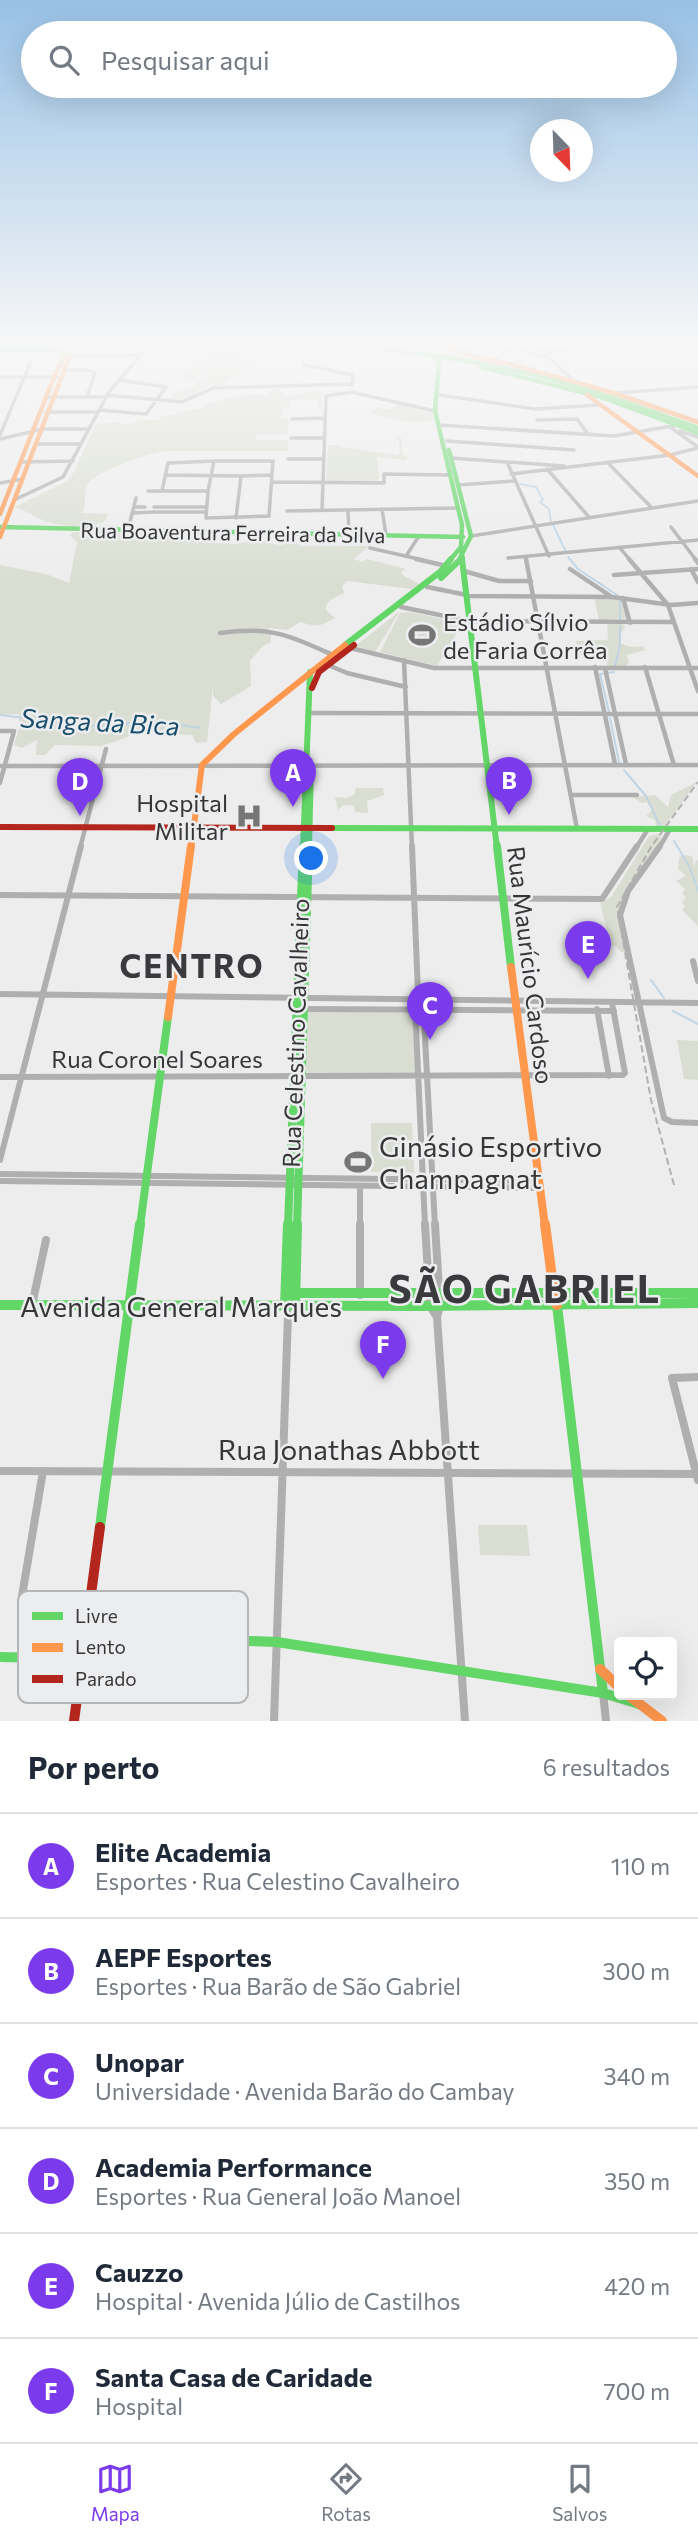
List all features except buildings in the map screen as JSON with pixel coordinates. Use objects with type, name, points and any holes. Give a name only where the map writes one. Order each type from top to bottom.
[{"type":"main road","points":[[19,479],[22,460],[36,421]]},
{"type":"main road","points":[[0,514],[31,459],[46,421]]},
{"type":"main road","points":[[310,694],[315,678],[346,647],[463,557],[467,536],[458,485],[447,441],[439,421]]},
{"type":"main road","points":[[92,1591],[202,765],[234,734],[310,672],[401,607],[450,567],[467,536],[450,475],[440,421]]},
{"type":"main road","points":[[624,421],[698,475]]},
{"type":"main road","points":[[657,421],[698,433]]},
{"type":"main road","points":[[670,421],[698,433]]},
{"type":"main road","points":[[22,460],[31,459]]},
{"type":"main road","points":[[0,537],[7,501]]},
{"type":"main road","name":"Rua Boaventura Ferreira da Silva","points":[[2,527],[467,536]]},
{"type":"main road","name":"Rua Maurício Cardoso","points":[[461,548],[516,1010],[554,1293],[559,1298],[557,1305],[603,1693]]},
{"type":"main road","points":[[450,567],[464,571]]},
{"type":"main road","name":"Rua Celestino Cavalheiro","points":[[285,1306],[294,1182],[310,672]]},
{"type":"main road","points":[[0,827],[698,829]]},
{"type":"main road","name":"Rua Celestino Cavalheiro","points":[[294,1182],[295,1306]]},
{"type":"main road","name":"Avenida General Marques","points":[[285,1293],[698,1293]]},
{"type":"main road","points":[[496,1293],[497,1306]]},
{"type":"main road","points":[[675,1293],[678,1304]]},
{"type":"main road","name":"Avenida General Marques","points":[[0,1305],[360,1307],[698,1303]]},
{"type":"main road","points":[[248,1641],[277,1642],[603,1693],[639,1704]]},
{"type":"main road","points":[[0,1657],[18,1657]]},
{"type":"main road","points":[[600,1670],[614,1683]]},
{"type":"main road","points":[[634,1700],[662,1721]]},
{"type":"main road","points":[[74,1721],[77,1703]]},
{"type":"street","points":[[7,501],[56,483],[63,477],[93,421]]},
{"type":"street","points":[[322,510],[324,421]]},
{"type":"street","points":[[579,421],[588,434]]},
{"type":"street","points":[[440,425],[614,436],[674,427],[698,448]]},
{"type":"street","points":[[0,437],[43,429],[88,429]]},
{"type":"street","points":[[291,438],[324,438]]},
{"type":"street","points":[[447,441],[574,450]]},
{"type":"street","points":[[37,444],[81,443]]},
{"type":"street","points":[[511,474],[670,455],[698,448]]},
{"type":"street","points":[[288,458],[324,458]]},
{"type":"street","points":[[451,458],[578,467]]},
{"type":"street","points":[[31,459],[72,461]]},
{"type":"street","points":[[162,491],[170,462],[283,460]]},
{"type":"street","points":[[214,461],[205,509],[206,518],[279,516]]},
{"type":"street","points":[[268,516],[273,461]]},
{"type":"street","points":[[507,462],[513,481],[549,556]]},
{"type":"street","points":[[608,463],[652,508]]},
{"type":"street","points":[[543,464],[589,517]]},
{"type":"street","points":[[272,482],[383,484],[384,474],[450,475]]},
{"type":"street","points":[[165,475],[272,475]]},
{"type":"street","points":[[236,518],[241,476]]},
{"type":"street","points":[[0,483],[19,479]]},
{"type":"street","points":[[458,485],[513,481]]},
{"type":"street","points":[[148,491],[208,491]]},
{"type":"street","points":[[128,530],[136,498]]},
{"type":"street","points":[[467,536],[698,501]]},
{"type":"street","points":[[134,507],[205,509]]},
{"type":"street","points":[[132,513],[151,508]]},
{"type":"street","points":[[287,511],[458,508]]},
{"type":"street","points":[[383,509],[386,535]]},
{"type":"street","points":[[348,510],[349,535]]},
{"type":"street","points":[[671,527],[698,563]]},
{"type":"street","points":[[406,556],[419,536]]},
{"type":"street","points":[[508,558],[698,540]]},
{"type":"street","points":[[370,548],[450,567]]},
{"type":"street","points":[[620,548],[668,605],[698,691]]},
{"type":"street","points":[[526,558],[577,829]]},
{"type":"street","points":[[570,569],[612,597]]},
{"type":"street","points":[[691,569],[698,582]]},
{"type":"street","points":[[614,575],[698,569]]},
{"type":"street","points":[[464,571],[499,581],[531,581]]},
{"type":"street","points":[[427,587],[467,595],[612,597],[668,605],[698,603]]},
{"type":"street","points":[[623,598],[630,623]]},
{"type":"street","points":[[401,607],[469,621],[674,622]]},
{"type":"street","points":[[220,633],[262,628],[278,630],[333,655]]},
{"type":"street","points":[[346,647],[435,668],[698,668]]},
{"type":"street","points":[[404,660],[418,998],[415,1009],[418,1077],[430,1306],[437,1317]]},
{"type":"street","points":[[328,665],[347,673],[406,687]]},
{"type":"street","points":[[595,667],[615,764]]},
{"type":"street","points":[[645,667],[674,765]]},
{"type":"street","points":[[605,668],[626,764]]},
{"type":"street","points":[[310,713],[698,714]]},
{"type":"street","points":[[0,731],[14,731],[0,783]]},
{"type":"street","points":[[0,1160],[106,749]]},
{"type":"street","points":[[3,766],[697,763]]},
{"type":"street","points":[[571,795],[637,795]]},
{"type":"street","points":[[0,895],[602,899],[648,829]]},
{"type":"street","points":[[670,829],[660,850],[634,882],[620,915],[664,1118],[672,1122],[698,1123]]},
{"type":"street","points":[[694,961],[698,981]]},
{"type":"street","points":[[0,993],[596,1002],[613,1007]]},
{"type":"street","points":[[418,998],[423,1009],[428,1077],[440,1293],[437,1317],[466,1721]]},
{"type":"street","points":[[596,1002],[609,1076],[625,1073],[613,1007]]},
{"type":"street","points":[[300,1009],[597,1011],[622,1004],[698,1003]]},
{"type":"street","name":"Rua Coronel Soares","points":[[0,1077],[609,1076]]},
{"type":"street","points":[[0,1174],[148,1180]]},
{"type":"street","points":[[0,1181],[540,1185]]},
{"type":"street","points":[[360,1183],[360,1307]]},
{"type":"street","points":[[32,1305],[47,1240]]},
{"type":"street","points":[[274,1721],[288,1315],[285,1306]]},
{"type":"street","points":[[288,1315],[295,1306]]},
{"type":"street","points":[[698,1377],[673,1378],[698,1476]]},
{"type":"street","name":"Rua Jonathas Abbott","points":[[0,1471],[449,1471],[698,1476]]},
{"type":"street","points":[[23,1591],[43,1471]]},
{"type":"street","name":"Rua Maurício Cardoso","points":[[603,1693],[606,1721]]},
{"type":"shaded area","points":[[137,421],[289,421],[288,434],[256,435],[256,440],[288,440],[288,451],[165,451],[121,464],[98,475],[86,487],[81,513],[108,514],[105,521],[91,525],[67,526],[51,523],[15,507],[67,481],[74,472],[96,424],[119,422],[125,425]]},
{"type":"shaded area","points":[[398,437],[402,439],[402,454],[408,457],[406,460],[377,457],[379,482],[326,482],[328,445],[396,455],[400,454]]},
{"type":"shaded area","points":[[73,532],[192,535],[214,543],[237,544],[257,539],[278,545],[296,543],[301,546],[369,546],[354,559],[363,562],[367,559],[406,569],[401,572],[404,576],[419,584],[412,589],[347,581],[342,586],[344,593],[332,599],[326,607],[335,618],[318,625],[300,622],[288,630],[269,628],[266,633],[271,635],[271,642],[263,646],[250,661],[251,686],[221,704],[213,696],[213,685],[207,742],[196,743],[192,735],[163,733],[145,727],[136,729],[128,737],[101,746],[55,745],[45,755],[36,755],[37,740],[22,748],[14,745],[20,725],[18,714],[0,715],[0,565],[46,574],[69,583],[77,542],[70,536]]},
{"type":"shaded area","points":[[594,597],[621,598],[627,618],[599,620]]},
{"type":"shaded area","points":[[400,611],[375,652],[354,647]]},
{"type":"shaded area","name":"Estádio Sílvio de Faria Corrêa","points":[[409,612],[463,623],[437,666],[380,652],[400,613]]},
{"type":"shaded area","points":[[607,623],[622,623],[625,627],[621,633],[621,644],[643,646],[645,650],[627,655],[629,662],[626,666],[607,666],[606,660],[589,660],[588,656],[579,655],[576,641],[608,640]]},
{"type":"shaded area","points":[[697,782],[665,826],[656,827],[655,820],[646,816],[652,810],[647,802],[642,803],[633,797],[655,795],[668,807],[671,795]]},
{"type":"shaded area","points":[[356,788],[383,788],[384,795],[367,801],[368,813],[355,812],[354,806],[344,805],[338,810],[335,797],[354,795]]},
{"type":"shaded area","points":[[662,833],[660,842],[621,901],[626,952],[621,952],[616,946],[611,946],[600,903],[611,897],[649,836]]},
{"type":"shaded area","points":[[684,855],[692,856],[695,869],[695,862],[698,860],[698,926],[682,910],[685,907],[682,902],[686,897],[682,893],[685,889],[676,881],[686,876],[678,869],[679,858]]},
{"type":"shaded area","points":[[306,1012],[414,1013],[417,1075],[304,1075]]},
{"type":"shaded area","points":[[677,1040],[698,1041],[698,1080],[684,1079]]},
{"type":"shaded area","points":[[371,1123],[412,1123],[414,1173],[371,1172]]},
{"type":"shaded area","points":[[478,1525],[527,1525],[530,1556],[480,1555]]},
{"type":"waterway","points":[[520,484],[536,487],[543,500],[540,502],[549,509],[551,522]]},
{"type":"waterway","points":[[553,525],[566,552]]},
{"type":"waterway","points":[[568,557],[578,569],[617,595]]},
{"type":"waterway","points":[[620,600],[620,620]]},
{"type":"waterway","points":[[615,666],[620,645],[620,626]]},
{"type":"waterway","points":[[609,712],[600,674],[614,672]]},
{"type":"waterway","name":"Sanga da Bica","points":[[0,715],[90,726],[154,721],[200,728]]},
{"type":"waterway","points":[[610,718],[619,762]]},
{"type":"waterway","points":[[624,770],[646,796],[660,826]]},
{"type":"waterway","points":[[674,841],[689,866],[698,890]]},
{"type":"waterway","points":[[651,980],[664,998]]},
{"type":"waterway","points":[[673,1011],[698,1024]]},
{"type":"railway","points":[[674,1185],[651,1100],[617,907],[651,847],[698,782]]},
{"type":"traffic: fast","points":[[345,645],[440,572],[461,547],[462,525],[437,421]]},
{"type":"traffic: fast","points":[[667,421],[698,433]]},
{"type":"traffic: fast","points":[[679,421],[698,428]]},
{"type":"traffic: fast","points":[[441,578],[463,557],[471,536],[449,450]]},
{"type":"traffic: fast","points":[[0,527],[463,537]]},
{"type":"traffic: fast","points":[[461,547],[511,967]]},
{"type":"traffic: fast","points":[[285,1306],[310,672]]},
{"type":"traffic: fast","points":[[295,1306],[311,765],[308,762]]},
{"type":"traffic: fast","points":[[332,828],[698,829]]},
{"type":"traffic: fast","points":[[100,1527],[168,1017]]},
{"type":"traffic: fast","points":[[292,1293],[698,1293]]},
{"type":"traffic: fast","points":[[559,1301],[557,1305],[603,1693]]},
{"type":"traffic: fast","points":[[0,1305],[419,1306],[698,1303]]},
{"type":"traffic: fast","points":[[248,1641],[277,1642],[603,1693],[639,1704]]},
{"type":"traffic: fast","points":[[0,1657],[18,1657]]},
{"type":"traffic: slow","points":[[0,514],[37,421]]},
{"type":"traffic: slow","points":[[0,537],[44,421]]},
{"type":"traffic: slow","points":[[623,421],[698,476]]},
{"type":"traffic: slow","points":[[168,1017],[202,765],[234,734],[345,645]]},
{"type":"traffic: slow","points":[[511,967],[554,1293],[552,1298],[557,1305]]},
{"type":"traffic: slow","points":[[600,1669],[614,1682]]},
{"type":"traffic: slow","points":[[635,1700],[662,1721]]},
{"type":"traffic: jam","points":[[312,688],[319,672],[354,645]]},
{"type":"traffic: jam","points":[[0,827],[332,828]]},
{"type":"traffic: jam","points":[[91,1591],[100,1527]]},
{"type":"traffic: jam","points":[[74,1721],[76,1703]]},
{"type":"place","name":"Estádio Sílvio de Faria Corrêa","points":[[422,635]]},
{"type":"place","name":"Elite Academia","points":[[293,807]]},
{"type":"place","name":"AEPF Esportes","points":[[509,815]]},
{"type":"place","name":"Academia Performance","points":[[80,816]]},
{"type":"place","name":"Hospital Militar","points":[[249,816]]},
{"type":"place","name":"Cauzzo","points":[[588,979]]},
{"type":"place","name":"Unopar","points":[[430,1040]]},
{"type":"place","name":"Ginásio Esportivo Champagnat","points":[[358,1162]]},
{"type":"place","name":"Santa Casa de Caridade","points":[[383,1379]]},
{"type":"district","name":"CENTRO","points":[[192,965]]},
{"type":"district","name":"SÃO GABRIEL","points":[[525,1287]]}]
